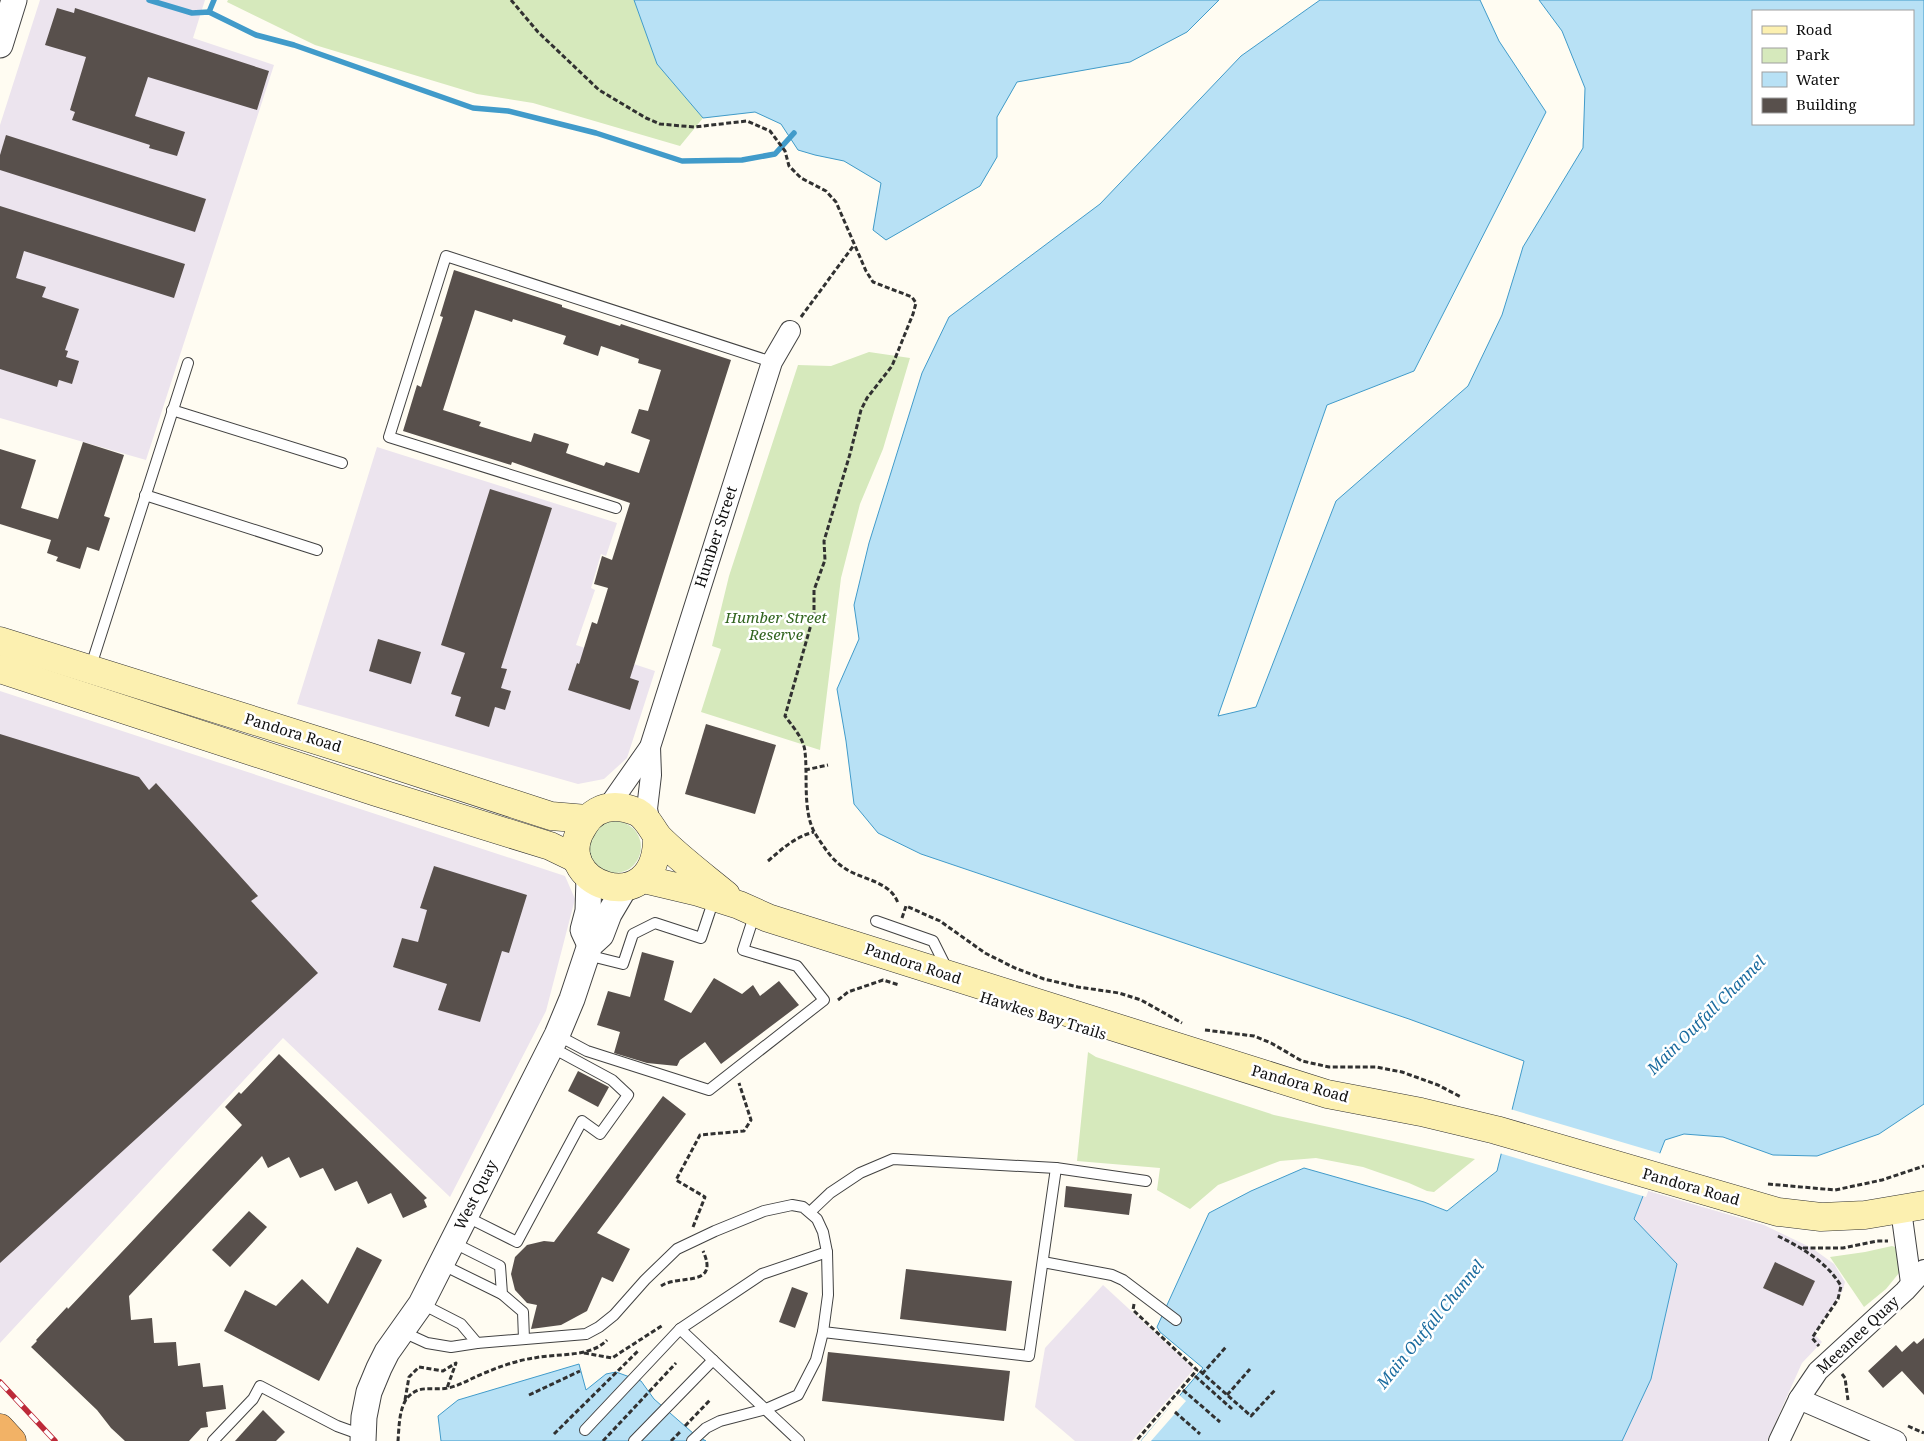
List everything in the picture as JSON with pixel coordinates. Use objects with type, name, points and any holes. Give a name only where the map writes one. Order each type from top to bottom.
[{"type":"highway","points":[[0,1428],[12,1441]]},
{"type":"main road","name":"Pandora Road","points":[[0,641],[551,816],[598,813]]},
{"type":"main road","name":"Pandora Road","points":[[0,669],[376,792],[550,846],[583,868]]},
{"type":"main road","points":[[624,807],[638,813],[677,855],[736,905],[679,886],[634,883],[612,888],[600,884],[583,868],[576,846],[578,832],[598,813],[624,807]]},
{"type":"main road","points":[[634,883],[654,863],[657,850],[653,830]]},
{"type":"main road","name":"Pandora Road","points":[[736,905],[768,918],[1327,1094],[1421,1112],[1496,1130],[1778,1212],[1821,1217],[1865,1215],[1912,1207]]},
{"type":"street","points":[[0,45],[14,0]]},
{"type":"street","name":"Humber Street","points":[[653,830],[647,809],[651,775],[650,746],[772,362],[790,331]]},
{"type":"street","name":"Humber Street","points":[[598,813],[650,746]]},
{"type":"street","name":"West Quay","points":[[583,868],[588,911],[584,930],[588,950]]},
{"type":"street","name":"West Quay","points":[[363,1438],[369,1392],[387,1352],[421,1304],[554,1041],[572,999],[588,950],[601,935],[609,914],[634,883]]},
{"type":"street","name":"Meeanee Quay","points":[[1780,1441],[1808,1384],[1830,1358],[1905,1291],[1917,1276],[1907,1249],[1912,1207]]},
{"type":"street","points":[[1799,1399],[1902,1433]]},
{"type":"lane","points":[[616,508],[389,437],[446,256],[772,362]]},
{"type":"lane","points":[[90,669],[188,363]]},
{"type":"lane","points":[[172,410],[342,463]]},
{"type":"lane","points":[[145,495],[317,550]]},
{"type":"lane","points":[[588,950],[623,964],[633,934],[655,923],[701,938],[736,905]]},
{"type":"lane","points":[[554,1041],[709,1090],[824,1000],[797,966],[743,950],[736,905]]},
{"type":"lane","points":[[876,921],[933,941],[951,976]]},
{"type":"lane","points":[[465,1216],[517,1242],[582,1121],[600,1134],[628,1095],[612,1080],[554,1041]]},
{"type":"lane","points":[[810,1212],[830,1193],[860,1173],[893,1159],[1056,1168],[1146,1181]]},
{"type":"lane","points":[[823,1332],[1029,1356],[1056,1168]]},
{"type":"lane","points":[[403,1332],[427,1343],[451,1347],[586,1334],[599,1327],[614,1315],[677,1250],[715,1231],[764,1212],[792,1205],[803,1207],[817,1219],[824,1232],[827,1252],[828,1296],[823,1332],[816,1360],[798,1395],[766,1409],[720,1421],[706,1428],[692,1441]]},
{"type":"lane","points":[[452,1242],[500,1266],[502,1294]]},
{"type":"lane","points":[[584,1430],[680,1329],[762,1274],[827,1252]]},
{"type":"lane","points":[[1043,1262],[1112,1275],[1136,1290],[1176,1320]]},
{"type":"lane","points":[[441,1264],[502,1294],[523,1312],[524,1339]]},
{"type":"lane","points":[[421,1304],[461,1324],[477,1343]]},
{"type":"lane","points":[[680,1329],[799,1441]]},
{"type":"lane","points":[[634,1441],[713,1360]]},
{"type":"lane","points":[[213,1441],[253,1399],[260,1386],[363,1438]]},
{"type":"path","points":[[511,0],[538,32],[598,90],[646,118],[660,124],[694,127],[747,121],[770,131],[785,151],[788,166],[801,178],[826,191],[836,202],[854,245],[873,282],[912,297],[916,303],[892,366],[867,398],[861,410],[824,540],[824,560],[814,590],[814,614],[785,716],[799,734],[806,751],[805,770],[808,808],[814,832],[829,854],[842,866],[855,875],[876,882],[888,889],[896,896],[898,903]]},
{"type":"path","points":[[790,331],[854,245]]},
{"type":"path","points":[[805,770],[828,765]]},
{"type":"path","points":[[768,861],[790,842],[814,832]]},
{"type":"path","points":[[901,922],[906,906],[940,921],[985,953],[1015,968],[1061,983],[1119,992],[1141,1000],[1186,1025]]},
{"type":"path","points":[[833,1004],[848,992],[883,980],[901,986]]},
{"type":"path","points":[[1203,1030],[1254,1036],[1272,1043],[1302,1061],[1329,1067],[1376,1067],[1402,1072],[1438,1085],[1464,1099]]},
{"type":"path","points":[[692,1229],[705,1197],[676,1180],[700,1135],[744,1131],[751,1120],[739,1084],[746,1078]]},
{"type":"path","points":[[1764,1184],[1835,1190],[1882,1180],[1924,1166]]},
{"type":"path","points":[[1772,1233],[1803,1248],[1834,1273],[1841,1286],[1838,1299],[1812,1338],[1845,1378],[1848,1400],[1857,1404]]},
{"type":"path","points":[[1803,1248],[1843,1248],[1877,1241],[1894,1241],[1899,1249],[1907,1249]]},
{"type":"path","points":[[1136,1290],[1133,1310],[1197,1370],[1136,1441]]},
{"type":"path","points":[[576,1352],[612,1358],[672,1320],[680,1329]]},
{"type":"path","points":[[1226,1347],[1201,1372],[1227,1395],[1251,1416],[1275,1390]]},
{"type":"path","points":[[554,1434],[640,1349]]},
{"type":"path","points":[[404,1402],[409,1378],[418,1367],[443,1371],[456,1363],[446,1388]]},
{"type":"path","points":[[603,1441],[676,1363]]},
{"type":"path","points":[[1227,1395],[1250,1369]]},
{"type":"path","points":[[529,1395],[580,1371]]},
{"type":"path","points":[[1195,1376],[1232,1409]]},
{"type":"path","points":[[1183,1390],[1220,1422]]},
{"type":"path","points":[[671,1441],[711,1399]]},
{"type":"path","points":[[1175,1412],[1200,1434]]},
{"type":"path","points":[[1902,1433],[1924,1433]]},
{"type":"shaded area","points":[[40,0],[205,0],[193,38],[274,65],[146,460],[0,418],[0,125]]},
{"type":"shaded area","points":[[377,447],[617,523],[606,556],[601,554],[591,588],[595,590],[576,645],[655,671],[627,758],[604,779],[578,784],[297,704]]},
{"type":"shaded area","points":[[0,691],[565,876],[575,899],[546,1011],[450,1197],[283,1038],[0,1343]]},
{"type":"shaded area","points":[[1645,1190],[1764,1225],[1812,1248],[1834,1264],[1845,1282],[1843,1290],[1814,1334],[1822,1342],[1802,1363],[1767,1441],[1622,1441],[1651,1379],[1677,1264],[1634,1219]]},
{"type":"shaded area","points":[[1103,1285],[1194,1369],[1132,1441],[1075,1441],[1035,1407],[1045,1348]]},
{"type":"green space","points":[[228,0],[1219,0],[1187,32],[1130,62],[1017,82],[997,117],[997,157],[980,186],[886,240],[873,230],[881,183],[844,161],[798,150],[781,124],[755,112],[703,118],[680,146],[533,103],[477,94],[315,45],[227,2]]},
{"type":"green space","name":"Humber Street Reserve","points":[[869,352],[910,358],[883,449],[860,504],[841,578],[820,750],[701,712],[721,649],[712,646],[729,576],[798,365],[831,366]]},
{"type":"green space","points":[[610,821],[620,821],[634,828],[641,842],[641,852],[634,866],[620,873],[610,873],[600,869],[593,862],[589,852],[589,842],[593,832],[600,825]]},
{"type":"green space","points":[[1088,1052],[1096,1057],[1274,1115],[1475,1159],[1434,1192],[1363,1167],[1316,1158],[1280,1161],[1218,1185],[1190,1209],[1157,1190],[1160,1168],[1077,1161]]},
{"type":"green space","points":[[1892,1246],[1903,1255],[1899,1273],[1886,1289],[1864,1307],[1830,1257]]},
{"type":"water","points":[[634,0],[1219,0],[1187,32],[1130,62],[1017,82],[997,117],[997,157],[980,186],[886,240],[873,230],[881,183],[844,161],[798,150],[781,124],[755,112],[703,118],[657,64]]},
{"type":"water","name":"Main Outfall Channel","points":[[1320,0],[1480,0],[1499,41],[1546,112],[1414,371],[1327,405],[1218,716],[1256,707],[1336,501],[1468,386],[1502,315],[1523,247],[1583,148],[1585,88],[1562,31],[1539,0],[1924,0],[1924,1104],[1879,1134],[1817,1156],[1773,1155],[1723,1137],[1684,1134],[1665,1140],[1634,1219],[1677,1264],[1651,1379],[1622,1441],[1141,1441],[1203,1368],[1160,1332],[1157,1327],[1209,1213],[1251,1191],[1304,1168],[1424,1202],[1447,1211],[1497,1171],[1524,1061],[1409,1019],[921,854],[878,833],[854,804],[837,689],[859,639],[854,605],[869,543],[922,373],[949,317],[1100,204],[1241,56]]},
{"type":"water","points":[[579,1364],[586,1390],[606,1374],[616,1372],[641,1381],[654,1399],[694,1434],[706,1441],[441,1441],[438,1416],[458,1400]]},
{"type":"pier","points":[[1510,1109],[1662,1154],[1646,1197],[1499,1153]]},
{"type":"pier","points":[[1179,1395],[1186,1401],[1151,1441],[1141,1441]]},
{"type":"building","points":[[57,8],[74,13],[75,8],[269,71],[257,110],[148,77],[135,116],[185,132],[177,156],[149,148],[150,145],[72,120],[75,112],[70,110],[86,57],[45,45]]},
{"type":"building","points":[[6,135],[206,199],[195,232],[0,170],[0,155]]},
{"type":"building","points":[[0,206],[185,264],[174,298],[24,251],[16,278],[46,287],[42,297],[79,309],[65,350],[68,351],[66,357],[79,361],[72,384],[59,380],[57,387],[0,369]]},
{"type":"building","points":[[454,270],[620,326],[621,324],[731,360],[630,678],[639,681],[630,710],[568,690],[577,663],[579,664],[592,622],[597,624],[608,588],[594,584],[602,556],[612,560],[630,503],[512,462],[511,465],[403,431],[417,385],[421,387],[443,317],[440,316]],"holes":[[[475,310],[512,322],[513,319],[566,336],[563,344],[598,356],[601,346],[639,359],[638,363],[661,370],[648,411],[639,409],[631,433],[650,440],[639,473],[606,462],[604,466],[566,453],[569,444],[534,433],[531,442],[479,426],[481,422],[443,410]]]},
{"type":"building","points":[[83,442],[124,455],[104,516],[110,518],[99,551],[87,547],[80,569],[56,561],[58,557],[47,553],[51,540],[0,524],[0,449],[36,460],[21,508],[58,519]]},
{"type":"building","points":[[490,489],[552,508],[501,668],[507,669],[501,688],[511,691],[505,710],[495,707],[489,727],[455,716],[461,697],[451,694],[465,653],[441,645]]},
{"type":"building","points":[[378,639],[421,652],[411,684],[369,671]]},
{"type":"building","points":[[706,724],[776,745],[755,814],[685,794]]},
{"type":"building","points":[[0,734],[139,777],[149,790],[156,783],[258,896],[251,901],[318,973],[0,1263]]},
{"type":"building","points":[[434,866],[527,895],[509,953],[502,951],[480,1022],[438,1010],[447,984],[393,967],[402,938],[418,942],[427,910],[420,908]]},
{"type":"building","points":[[642,952],[674,961],[664,1000],[691,1013],[714,978],[742,994],[753,985],[760,996],[779,981],[799,1005],[721,1064],[705,1042],[680,1060],[677,1066],[647,1063],[614,1053],[620,1032],[597,1025],[608,991],[630,997]]},
{"type":"building","points":[[279,1054],[427,1198],[424,1200],[427,1207],[403,1218],[391,1193],[368,1204],[357,1181],[335,1191],[323,1168],[300,1178],[289,1157],[268,1168],[262,1156],[129,1296],[131,1320],[152,1318],[154,1343],[176,1342],[178,1366],[200,1363],[203,1387],[223,1385],[226,1409],[206,1412],[208,1427],[201,1428],[189,1441],[125,1441],[111,1428],[97,1410],[31,1347],[242,1125],[225,1107],[239,1092],[241,1094]]},
{"type":"building","points":[[578,1071],[609,1087],[598,1107],[568,1091]]},
{"type":"building","points":[[663,1096],[686,1114],[597,1233],[630,1249],[613,1282],[602,1277],[587,1311],[561,1325],[531,1329],[537,1305],[527,1303],[515,1290],[511,1274],[515,1257],[527,1245],[544,1241],[554,1242]]},
{"type":"building","points":[[1066,1186],[1132,1194],[1129,1215],[1064,1207]]},
{"type":"building","points":[[249,1211],[267,1227],[230,1267],[212,1250]]},
{"type":"building","points":[[357,1247],[382,1260],[319,1381],[224,1331],[245,1290],[276,1306],[302,1279],[328,1304]]},
{"type":"building","points":[[1775,1262],[1815,1281],[1803,1306],[1763,1288]]},
{"type":"building","points":[[906,1269],[1012,1281],[1006,1331],[900,1319]]},
{"type":"building","points":[[792,1287],[808,1293],[795,1328],[779,1322]]},
{"type":"building","points":[[1924,1338],[1924,1395],[1902,1371],[1883,1388],[1868,1371],[1896,1345],[1902,1352],[1914,1341],[1917,1344]]},
{"type":"building","points":[[828,1352],[1010,1371],[1004,1421],[822,1401]]},
{"type":"building","points":[[263,1410],[285,1432],[276,1441],[235,1441]]},
{"type":"waterway","points":[[149,0],[192,13],[209,12],[256,35],[294,45],[473,108],[508,111],[596,133],[682,161],[742,160],[775,154],[794,133]]},
{"type":"waterway","points":[[209,12],[214,0]]},
{"type":"railway","points":[[0,1382],[55,1441]]}]
